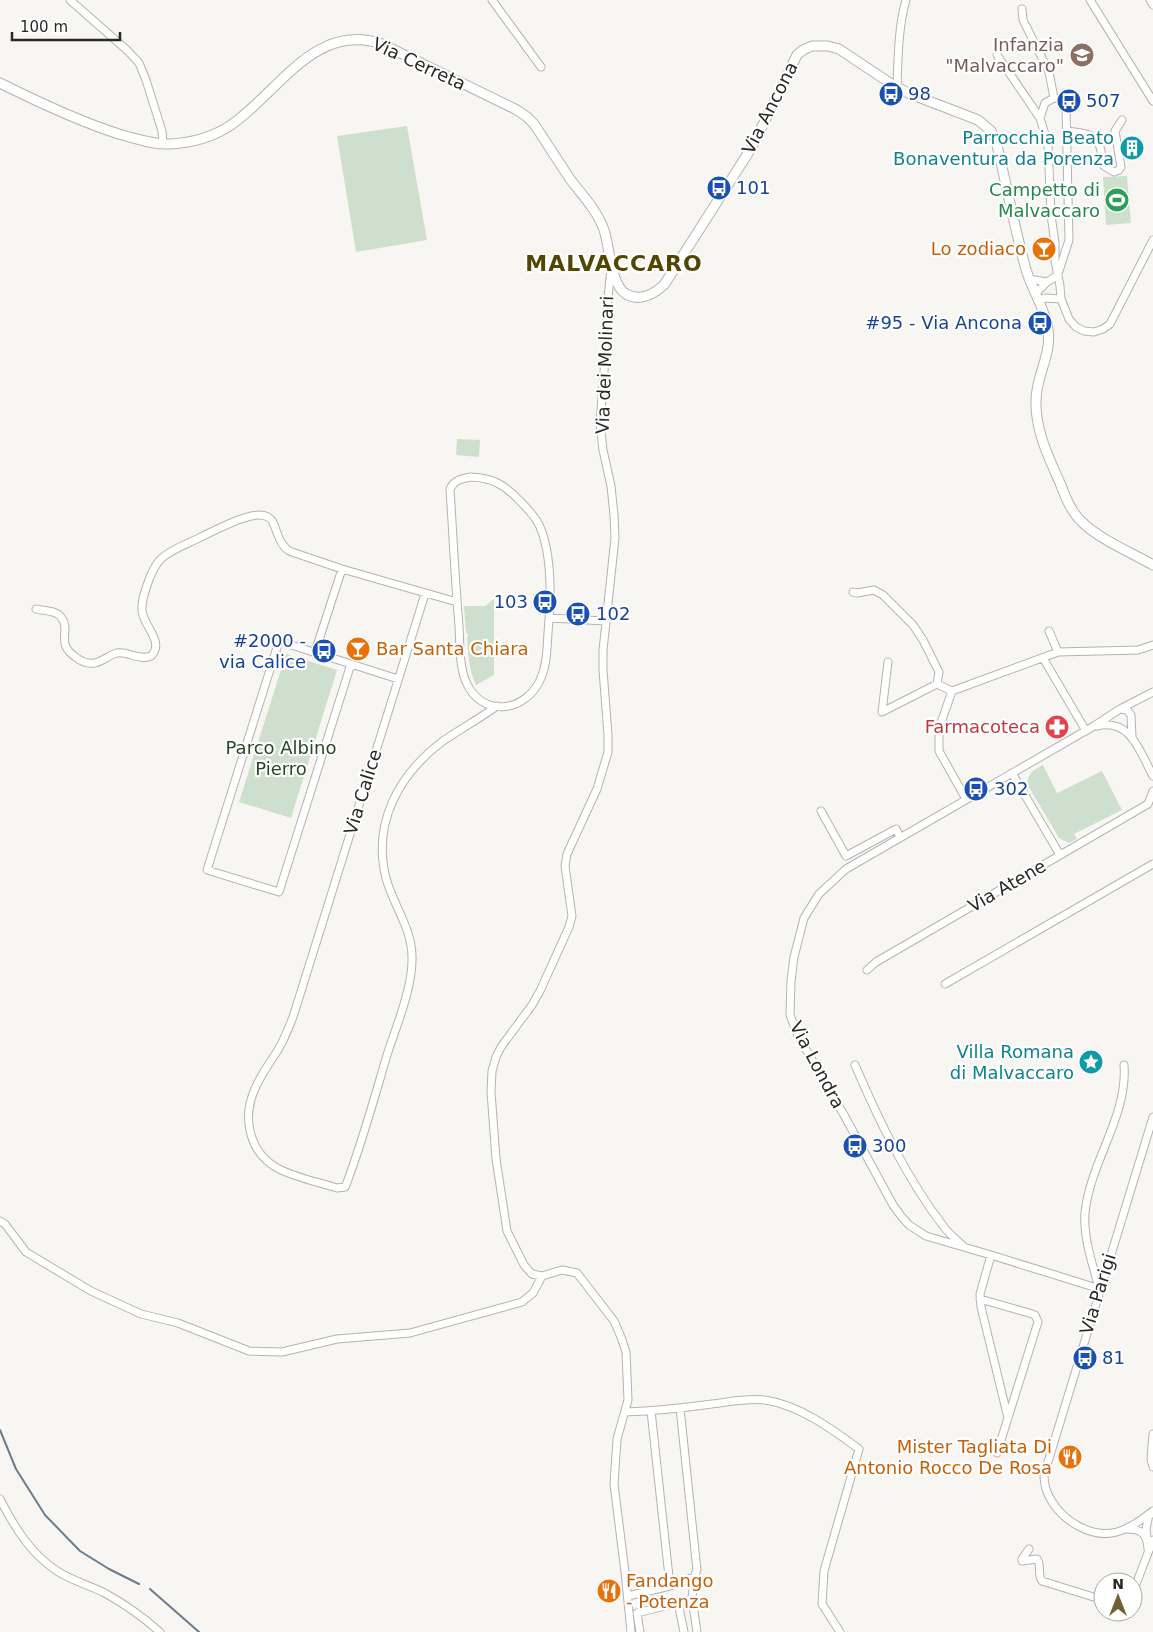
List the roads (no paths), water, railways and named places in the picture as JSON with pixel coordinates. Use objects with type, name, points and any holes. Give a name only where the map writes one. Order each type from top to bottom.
[{"type":"street","points":[[70,0],[128,51],[141,66],[162,131],[163,144]]},
{"type":"street","points":[[492,0],[541,66]]},
{"type":"street","points":[[897,88],[902,12],[906,0]]},
{"type":"street","points":[[1090,0],[1153,101]]},
{"type":"street","points":[[1150,0],[1153,5]]},
{"type":"street","points":[[1022,9],[1022,20],[1050,72],[1054,98]]},
{"type":"street","name":"Via Cerreta","points":[[0,83],[51,108],[88,123],[140,140],[163,144],[184,142],[206,137],[232,125],[304,60],[323,47],[344,40],[373,41],[517,110],[534,124],[571,180],[596,213],[608,243],[611,266]]},
{"type":"street","name":"Via Ancona","points":[[611,266],[620,288],[627,295],[641,298],[650,296],[664,285],[752,147],[792,62],[803,50],[812,46],[828,46],[839,49],[897,88],[978,120],[991,131],[996,141],[1029,279]]},
{"type":"street","points":[[997,55],[1040,118],[1048,144],[1055,262],[1061,299],[1068,319],[1076,327],[1084,331],[1094,332],[1110,324],[1153,240]]},
{"type":"street","points":[[1040,118],[1045,103],[1054,98],[1061,100],[1066,109],[1068,244],[1061,260],[1058,275],[1047,282],[1040,298]]},
{"type":"street","points":[[1066,131],[1093,137],[1097,140],[1104,166],[1114,172],[1121,167],[1115,131],[1122,120]]},
{"type":"street","points":[[1055,243],[1068,244]]},
{"type":"street","name":"Via dei Molinari","points":[[542,1276],[532,1274],[524,1265],[507,1232],[496,1159],[490,1092],[492,1071],[496,1057],[540,991],[569,927],[572,916],[564,866],[567,854],[597,789],[608,752],[603,670],[605,621],[615,538],[614,515],[600,423],[605,359],[606,308],[611,266]]},
{"type":"street","points":[[1029,279],[1047,282]]},
{"type":"street","points":[[1029,279],[1040,298],[1049,333],[1047,353],[1037,388],[1036,401],[1036,418],[1044,448],[1068,501],[1081,522],[1153,565]]},
{"type":"street","points":[[1040,298],[1060,286]]},
{"type":"street","points":[[1040,298],[1061,299]]},
{"type":"street","points":[[471,477],[485,478],[496,482],[513,493],[537,522],[544,540],[548,562],[550,618],[545,666],[536,688],[522,702],[513,705],[497,706],[481,701],[466,682],[463,667],[450,489],[457,480],[471,477]]},
{"type":"street","points":[[36,610],[54,612],[60,616],[64,623],[66,648],[71,655],[82,662],[99,662],[118,653],[142,658],[151,656],[154,653],[156,644],[155,638],[145,620],[142,607],[149,579],[157,564],[172,551],[241,519],[259,515],[267,516],[272,520],[279,541],[289,551],[342,569],[457,602]]},
{"type":"street","points":[[316,652],[342,569]]},
{"type":"street","points":[[853,592],[874,590],[883,595],[913,626],[923,640],[939,672],[937,684]]},
{"type":"street","name":"Via Calice","points":[[425,594],[293,1017],[286,1034],[254,1091],[248,1116],[252,1140],[259,1152],[273,1166],[290,1174],[341,1188],[346,1185],[405,999],[412,956],[406,926],[386,879],[382,855],[382,838],[387,816],[395,795],[414,768],[443,741],[497,706]]},
{"type":"street","points":[[550,618],[605,621]]},
{"type":"street","points":[[1049,631],[1058,652]]},
{"type":"street","points":[[351,664],[279,892],[207,870],[279,641],[398,679]]},
{"type":"street","points":[[937,684],[952,691],[1058,652],[1138,650],[1153,645]]},
{"type":"street","points":[[1043,658],[1086,731]]},
{"type":"street","points":[[888,662],[882,712],[937,684]]},
{"type":"street","points":[[952,691],[942,720],[939,751],[966,799]]},
{"type":"street","points":[[1120,709],[1153,692]]},
{"type":"street","points":[[1132,737],[1132,715],[1140,698]]},
{"type":"street","points":[[1120,709],[1127,710],[1132,715]]},
{"type":"street","name":"Via Londra","points":[[1100,1289],[926,1236],[909,1225],[900,1216],[793,1027],[789,1007],[794,957],[799,933],[818,894],[846,869],[1086,731],[1120,709]]},
{"type":"street","points":[[1116,727],[1131,723]]},
{"type":"street","points":[[1094,726],[1110,724],[1124,730],[1132,737],[1153,776]]},
{"type":"street","points":[[1012,773],[1060,855]]},
{"type":"street","points":[[1150,805],[1153,792]]},
{"type":"street","name":"Via Atene","points":[[867,970],[876,962],[1150,805]]},
{"type":"street","points":[[821,811],[846,856],[896,829],[900,837]]},
{"type":"street","points":[[945,984],[1153,864]]},
{"type":"street","points":[[855,1065],[871,1101],[913,1181],[945,1228],[965,1248]]},
{"type":"street","points":[[1100,1289],[1089,1252],[1086,1211],[1094,1178],[1123,1094],[1124,1065]]},
{"type":"street","name":"Via Parigi","points":[[1152,1513],[1132,1526],[1115,1533],[1094,1533],[1074,1523],[1052,1502],[1045,1488],[1044,1474],[1153,1117]]},
{"type":"street","points":[[0,1220],[26,1252],[91,1291],[142,1314],[178,1323],[249,1351],[282,1352],[337,1339],[410,1333],[522,1302],[533,1293],[542,1276],[562,1270],[577,1273],[614,1320],[626,1352],[628,1400],[617,1439],[614,1484],[631,1632]]},
{"type":"street","points":[[991,1255],[982,1286],[980,1307],[1008,1419]]},
{"type":"street","points":[[980,1299],[1035,1315],[1038,1322],[998,1453]]},
{"type":"street","points":[[625,1412],[651,1411],[748,1400],[766,1400],[804,1414],[835,1431],[859,1449],[824,1570],[822,1604],[840,1632]]},
{"type":"street","points":[[680,1408],[697,1570],[694,1577],[692,1599],[697,1632]]},
{"type":"street","points":[[651,1411],[670,1586]]},
{"type":"street","points":[[1153,1434],[1151,1459],[1153,1467]]},
{"type":"street","points":[[0,1499],[14,1527],[28,1546],[58,1571],[104,1593],[160,1632]]},
{"type":"street","points":[[1140,1572],[1148,1551],[1150,1539],[1146,1529],[1152,1513]]},
{"type":"street","points":[[1125,1529],[1140,1530],[1150,1539]]},
{"type":"street","points":[[1029,1549],[1022,1561],[1037,1559],[1039,1561],[1040,1578],[1042,1581],[1093,1597]]},
{"type":"street","points":[[628,1596],[670,1586],[694,1577]]},
{"type":"street","points":[[640,1632],[637,1613],[692,1599]]},
{"type":"street","points":[[678,1602],[684,1632]]},
{"type":"waterway","points":[[0,1430],[16,1469],[45,1515],[80,1551],[109,1569],[139,1584]]},
{"type":"waterway","points":[[150,1589],[199,1632]]},
{"type":"place","name":"Infanzia \"Malvaccaro\"","points":[[1082,55]]},
{"type":"place","name":"98","points":[[891,94]]},
{"type":"place","name":"507","points":[[1069,101]]},
{"type":"place","name":"Parrocchia Beato Bonaventura da Porenza","points":[[1132,148]]},
{"type":"place","name":"101","points":[[719,188]]},
{"type":"place","name":"Campetto di Malvaccaro","points":[[1117,200]]},
{"type":"place","name":"Lo zodiaco","points":[[1044,249]]},
{"type":"place","name":"#95 - Via Ancona","points":[[1040,323]]},
{"type":"place","name":"103","points":[[545,602]]},
{"type":"place","name":"102","points":[[578,614]]},
{"type":"place","name":"Bar Santa Chiara","points":[[358,649]]},
{"type":"place","name":"#2000 - via Calice","points":[[324,651]]},
{"type":"place","name":"Farmacoteca","points":[[1057,727]]},
{"type":"place","name":"302","points":[[976,789]]},
{"type":"place","name":"Villa Romana di Malvaccaro","points":[[1091,1062]]},
{"type":"place","name":"300","points":[[855,1146]]},
{"type":"place","name":"81","points":[[1085,1358]]},
{"type":"place","name":"Mister Tagliata Di Antonio Rocco De Rosa","points":[[1070,1457]]},
{"type":"place","name":"Fandango - Potenza","points":[[609,1591]]},
{"type":"district","name":"MALVACCARO","points":[[614,263]]},
{"type":"park label","name":"Parco Albino Pierro","points":[[281,758]]}]
